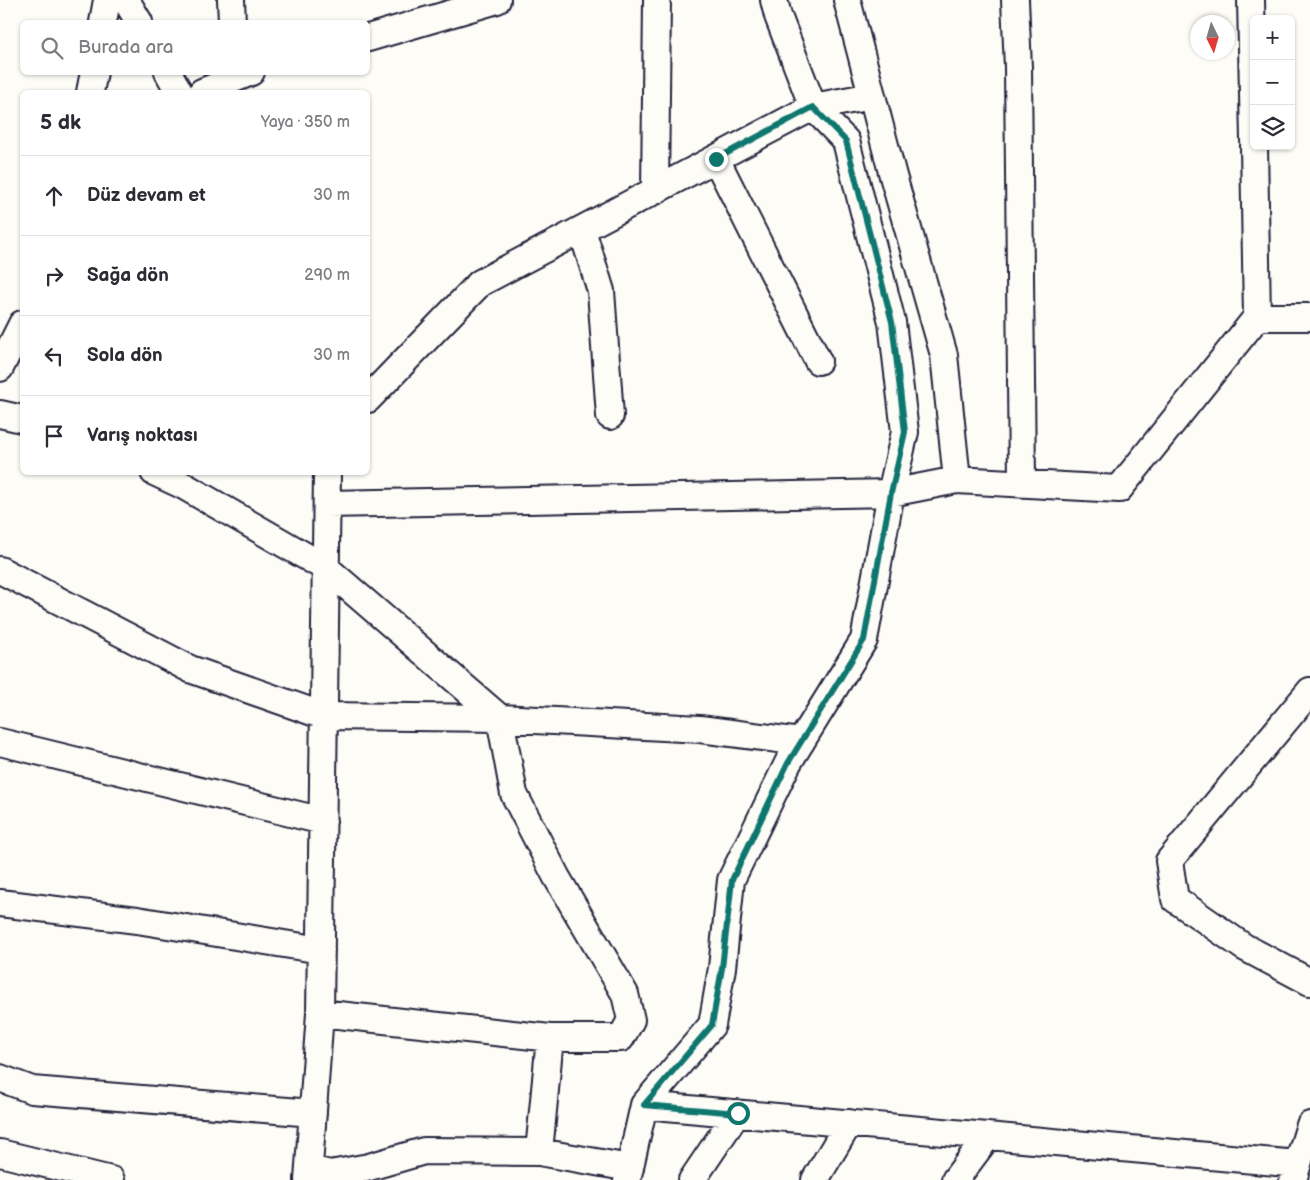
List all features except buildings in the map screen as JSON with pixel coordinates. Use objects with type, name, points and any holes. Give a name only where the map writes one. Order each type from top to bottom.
[{"type":"street","points":[[103,20],[108,0]]},
{"type":"street","points":[[126,0],[138,20]]},
{"type":"street","points":[[231,0],[232,20]]},
{"type":"street","points":[[370,37],[497,0]]},
{"type":"street","points":[[654,191],[657,0]]},
{"type":"street","points":[[327,475],[320,1013],[309,1174],[330,1174],[369,1167],[424,1151],[539,1152],[628,1174],[644,1105],[712,1025],[722,968],[732,880],[788,763],[864,640],[891,493],[905,432],[892,322],[846,141],[813,107],[778,16],[774,0]]},
{"type":"street","points":[[847,0],[944,355],[957,480]]},
{"type":"street","points":[[1015,0],[1018,68],[1022,483]]},
{"type":"street","points":[[1251,0],[1253,105]]},
{"type":"street","points":[[90,90],[93,75]]},
{"type":"street","points":[[170,75],[178,90]]},
{"type":"street","points":[[206,90],[240,75]]},
{"type":"street","points":[[370,397],[480,283],[813,107],[872,96]]},
{"type":"street","points":[[327,504],[891,493],[957,480],[1119,489],[1257,317],[1254,150]]},
{"type":"street","points":[[716,159],[818,361]]},
{"type":"street","points":[[582,230],[601,291],[610,416]]},
{"type":"street","points":[[1257,317],[1310,317]]},
{"type":"street","points":[[0,368],[20,328]]},
{"type":"street","points":[[0,414],[20,419]]},
{"type":"street","points":[[160,475],[184,486],[326,568],[500,718],[514,794],[556,876],[625,994],[631,1020],[621,1038],[550,1038],[320,1013]]},
{"type":"street","points":[[0,570],[190,669],[324,716],[500,718],[700,729],[801,742]]},
{"type":"street","points":[[1310,691],[1169,861],[1175,898],[1244,947],[1310,982]]},
{"type":"street","points":[[0,742],[323,821]]},
{"type":"street","points":[[0,902],[137,920],[321,950]]},
{"type":"street","points":[[539,1152],[550,1038]]},
{"type":"street","points":[[0,1078],[32,1090],[313,1113]]},
{"type":"street","points":[[644,1105],[988,1136],[1296,1172],[1310,1125]]},
{"type":"street","points":[[692,1180],[738,1113]]},
{"type":"street","points":[[815,1180],[848,1123]]},
{"type":"street","points":[[955,1180],[988,1136]]},
{"type":"street","points":[[0,1154],[111,1180]]},
{"type":"route","points":[[716,159],[813,107],[846,141],[892,322],[905,432],[891,493],[864,640],[788,763],[732,880],[722,968],[712,1025],[644,1105],[738,1113]]}]
